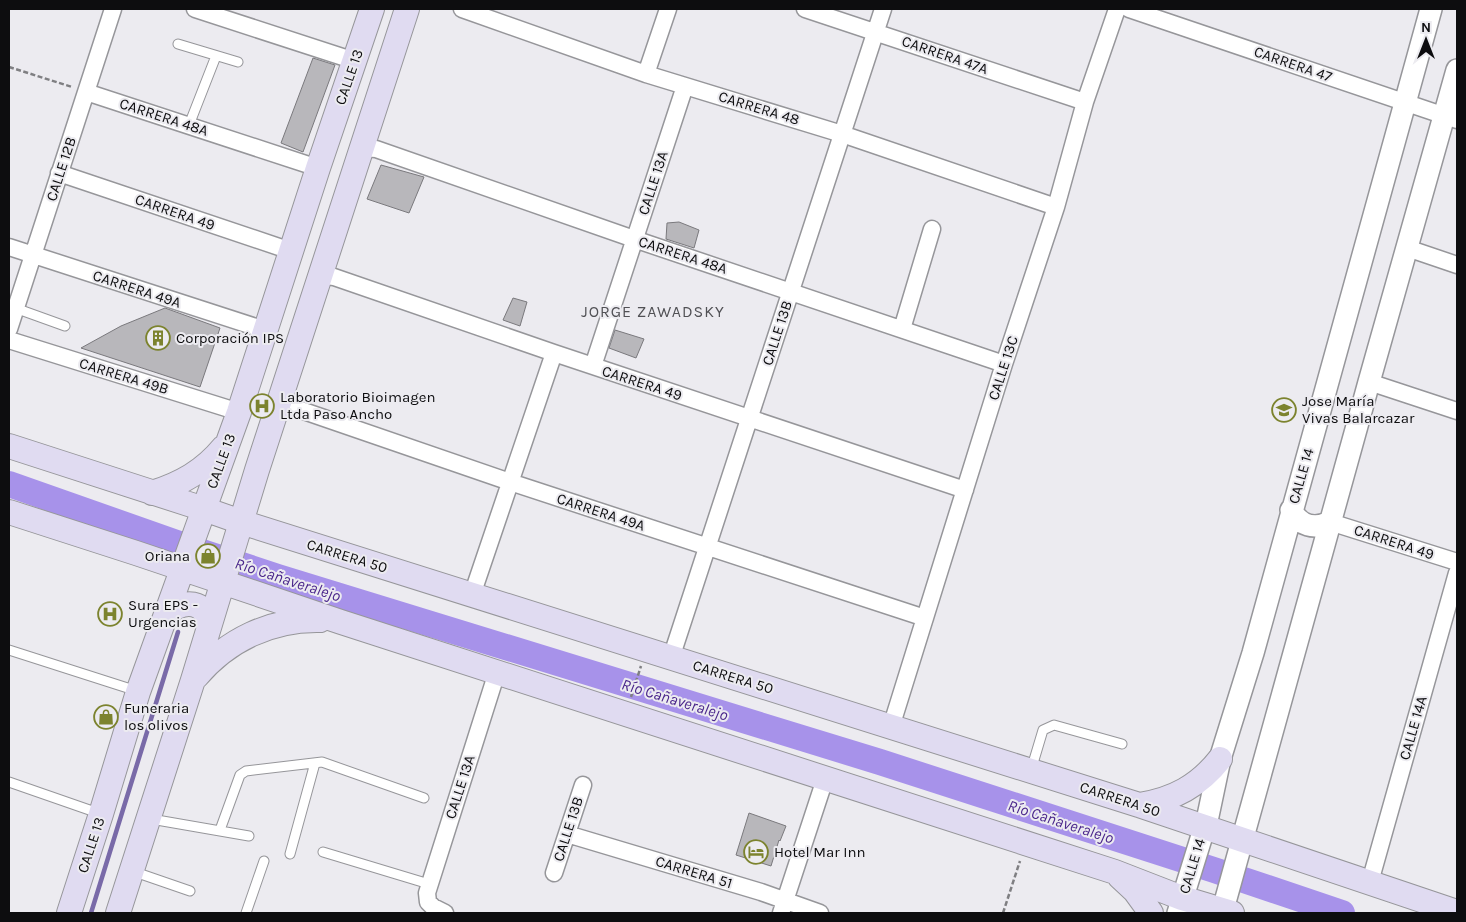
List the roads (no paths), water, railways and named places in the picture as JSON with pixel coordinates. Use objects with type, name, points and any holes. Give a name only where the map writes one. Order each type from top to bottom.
[{"type":"main road","name":"CALLE 13","points":[[68,913],[101,814],[138,692],[239,412],[372,9]]},
{"type":"main road","points":[[118,913],[193,680],[257,470],[407,9]]},
{"type":"main road","points":[[318,168],[352,179]]},
{"type":"main road","points":[[152,493],[178,484],[195,475],[209,464],[228,443]]},
{"type":"main road","name":"CARRERA 50","points":[[9,446],[152,493],[202,515],[239,528],[284,536],[1139,805],[1241,843],[1370,882],[1457,912]]},
{"type":"main road","points":[[257,470],[257,490],[260,503],[270,521],[284,536]]},
{"type":"main road","points":[[9,512],[136,553],[185,565],[341,622],[1115,872],[1182,900],[1225,910]]},
{"type":"main road","points":[[136,553],[153,570],[160,584],[165,620]]},
{"type":"main road","points":[[165,620],[178,605],[192,604],[205,612],[210,625]]},
{"type":"main road","points":[[193,680],[225,648],[252,633],[288,622],[310,620],[341,622]]},
{"type":"main road","points":[[1139,805],[1162,800],[1183,792],[1206,776],[1220,759]]},
{"type":"main road","points":[[1115,872],[1135,891],[1150,913]]},
{"type":"street","name":"CALLE 12B","points":[[9,329],[113,9]]},
{"type":"street","points":[[195,9],[355,61]]},
{"type":"street","name":"CARRERA 48","points":[[462,9],[646,74],[842,134],[1056,207]]},
{"type":"street","points":[[646,74],[668,9]]},
{"type":"street","name":"CARRERA 47A","points":[[805,9],[1086,102]]},
{"type":"street","name":"CALLE 13B","points":[[671,658],[883,9]]},
{"type":"street","name":"CALLE 13C","points":[[891,727],[1004,364],[1056,207],[1086,102],[1117,9]]},
{"type":"street","name":"CARRERA 47","points":[[1129,9],[1451,118]]},
{"type":"street","name":"CALLE 14","points":[[1182,900],[1431,9]]},
{"type":"street","points":[[1225,910],[1241,843],[1369,382],[1408,248],[1451,118],[1457,70]]},
{"type":"street","name":"CALLE 13A","points":[[593,366],[685,86]]},
{"type":"street","name":"CARRERA 48A","points":[[86,92],[318,168]]},
{"type":"street","name":"CARRERA 48A","points":[[362,148],[376,149],[634,239],[1004,364]]},
{"type":"street","name":"CARRERA 49","points":[[59,173],[291,251]]},
{"type":"street","points":[[902,329],[932,229]]},
{"type":"street","name":"CARRERA 49A","points":[[9,246],[265,330]]},
{"type":"street","points":[[1408,248],[1457,265]]},
{"type":"street","name":"CARRERA 49","points":[[320,275],[334,277],[554,353],[965,490]]},
{"type":"street","name":"CARRERA 49B","points":[[9,340],[239,412]]},
{"type":"street","points":[[472,595],[554,353]]},
{"type":"street","points":[[1369,382],[1457,411]]},
{"type":"street","name":"CARRERA 49A","points":[[278,406],[292,407],[510,482],[925,618]]},
{"type":"street","points":[[1291,510],[1299,520],[1311,526],[1330,522]]},
{"type":"street","name":"CARRERA 49","points":[[1330,522],[1457,562]]},
{"type":"street","name":"CALLE 14A","points":[[1370,882],[1457,573]]},
{"type":"street","name":"CALLE 13A","points":[[445,913],[428,902],[426,898],[429,884],[497,672]]},
{"type":"street","points":[[783,907],[825,779]]},
{"type":"street","name":"CALLE 13B","points":[[554,873],[583,785]]},
{"type":"street","name":"CARRERA 51","points":[[566,834],[761,892],[783,907],[820,913]]},
{"type":"lane","points":[[178,44],[238,62]]},
{"type":"lane","points":[[189,125],[216,56]]},
{"type":"lane","points":[[15,308],[65,326]]},
{"type":"lane","points":[[9,650],[138,692]]},
{"type":"lane","points":[[1031,771],[1043,730],[1054,725],[1122,744]]},
{"type":"lane","points":[[220,830],[240,775],[243,773],[322,762],[424,798]]},
{"type":"lane","points":[[290,854],[315,763]]},
{"type":"lane","points":[[9,782],[101,814]]},
{"type":"lane","points":[[148,818],[249,836]]},
{"type":"lane","points":[[323,852],[429,884]]},
{"type":"lane","points":[[246,913],[264,861]]},
{"type":"lane","points":[[131,871],[190,891]]},
{"type":"waterway","name":"Río Cañaveralejo","points":[[9,484],[278,577],[880,762],[1342,913]]},
{"type":"waterway","points":[[91,913],[178,632]]},
{"type":"place","name":"Corporación IPS","points":[[158,338]]},
{"type":"place","name":"Laboratorio Bioimagen Ltda Paso Ancho","points":[[262,406]]},
{"type":"place","name":"Jose María Vivas Balarcazar","points":[[1284,410]]},
{"type":"place","name":"Oriana","points":[[208,556]]},
{"type":"place","name":"Sura EPS - Urgencias","points":[[110,614]]},
{"type":"place","name":"Funeraria los olivos","points":[[106,717]]},
{"type":"place","name":"Hotel Mar Inn","points":[[756,852]]},
{"type":"district","name":"JORGE ZAWADSKY","points":[[653,311]]}]
